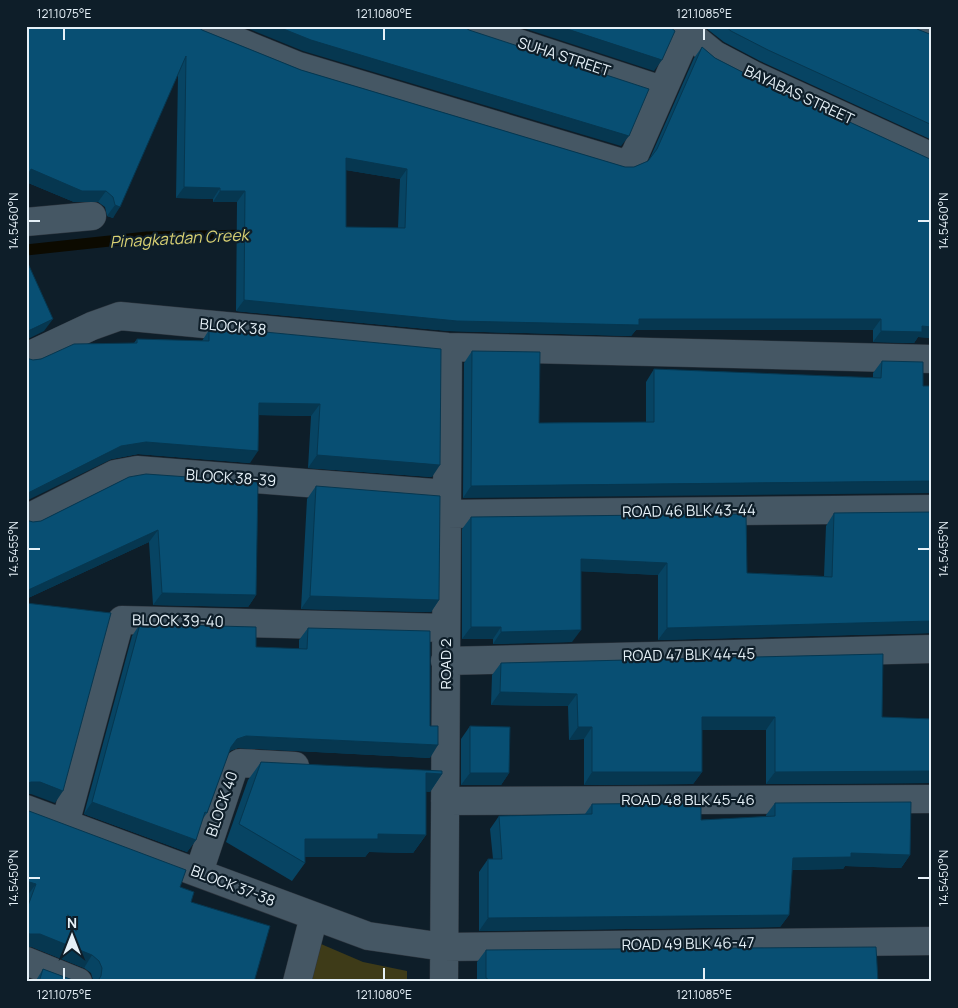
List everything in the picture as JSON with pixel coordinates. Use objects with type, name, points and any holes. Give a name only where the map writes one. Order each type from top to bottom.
[{"type":"street","points":[[200,26],[298,66],[622,163],[629,160],[635,154],[662,90],[683,29]]},
{"type":"street","name":"SUHA STREET","points":[[466,26],[662,90]]},
{"type":"street","points":[[917,26],[932,34]]},
{"type":"street","name":"BAYABAS STREET","points":[[683,29],[715,56],[932,158]]},
{"type":"street","points":[[26,222],[92,216]]},
{"type":"street","name":"BLOCK 38","points":[[26,357],[92,326],[120,316],[448,347],[932,358]]},
{"type":"street","name":"ROAD 2","points":[[444,982],[448,347]]},
{"type":"street","name":"BLOCK 38-39","points":[[26,519],[115,474],[137,470],[447,504]]},
{"type":"street","name":"ROAD 46 BLK 43-44","points":[[447,504],[932,509]]},
{"type":"street","name":"BLOCK 39-40","points":[[65,824],[119,624],[122,620],[446,628]]},
{"type":"street","name":"ROAD 47 BLK 44-45","points":[[445,661],[932,649]]},
{"type":"street","name":"BLOCK 40","points":[[198,872],[237,764],[318,767]]},
{"type":"street","points":[[416,772],[445,774]]},
{"type":"street","name":"ROAD 48 BLK 45-46","points":[[445,801],[932,799]]},
{"type":"street","name":"BLOCK 37-38","points":[[26,809],[368,936],[444,947]]},
{"type":"street","points":[[297,982],[314,916]]},
{"type":"street","name":"ROAD 49 BLK 46-47","points":[[444,947],[932,941]]},
{"type":"street","points":[[26,961],[78,982]]},
{"type":"shaded area","points":[[314,941],[363,962],[407,971],[407,982],[303,982]]},
{"type":"building","points":[[26,26],[197,26],[202,30],[301,70],[625,167],[634,167],[648,161],[657,149],[702,47],[715,58],[754,78],[932,160],[932,327],[922,326],[922,332],[881,331],[881,319],[639,319],[639,325],[457,321],[244,300],[245,191],[220,191],[220,188],[184,187],[186,56],[120,207],[115,205],[113,197],[106,191],[82,191],[31,169],[28,175],[26,174]],"holes":[[[346,158],[407,169],[405,228],[346,227]]]},
{"type":"building","points":[[276,26],[463,26],[469,30],[649,89],[629,136],[311,40]]},
{"type":"building","points":[[558,26],[669,26],[675,31],[662,60]]},
{"type":"building","points":[[725,26],[914,26],[932,35],[932,125],[768,50]]},
{"type":"building","points":[[26,259],[53,319],[26,332]]},
{"type":"building","points":[[209,330],[244,330],[441,349],[440,465],[317,455],[320,404],[259,403],[258,451],[146,442],[121,446],[26,494],[26,358],[33,360],[41,359],[74,344],[137,343],[137,339],[209,341]]},
{"type":"building","points":[[472,351],[540,352],[539,423],[654,422],[654,369],[881,378],[882,361],[923,362],[923,386],[932,386],[932,481],[471,486]]},
{"type":"building","points":[[146,474],[258,482],[256,595],[162,593],[158,530],[26,591],[26,520],[33,522],[41,521],[129,477]]},
{"type":"building","points":[[316,486],[440,496],[439,600],[310,596]]},
{"type":"building","points":[[932,512],[932,621],[667,628],[667,563],[581,559],[581,630],[501,632],[501,627],[471,627],[471,517],[746,514],[747,573],[832,577],[834,513]]},
{"type":"building","points":[[26,603],[111,613],[63,791],[40,782],[26,784]]},
{"type":"building","points":[[140,624],[256,627],[256,647],[307,649],[308,628],[430,631],[430,726],[438,726],[438,745],[246,736],[237,739],[231,747],[196,840],[92,802]]},
{"type":"building","points":[[883,654],[882,717],[932,719],[932,771],[775,772],[775,717],[702,717],[702,772],[592,772],[592,727],[578,727],[577,694],[500,692],[501,663]]},
{"type":"building","points":[[470,726],[510,727],[509,773],[470,773]]},
{"type":"building","points":[[261,762],[442,771],[442,774],[426,773],[426,835],[378,834],[378,839],[305,839],[305,863],[239,824]]},
{"type":"building","points":[[911,802],[910,855],[851,853],[851,857],[793,858],[789,915],[488,918],[488,859],[502,859],[499,816],[592,814],[592,804],[701,803],[701,820],[775,816],[775,803]]},
{"type":"building","points":[[26,809],[186,870],[180,887],[194,892],[191,902],[270,926],[254,982],[97,982],[101,976],[102,968],[99,961],[92,955],[40,934],[26,933],[26,911],[36,884],[26,881]]},
{"type":"building","points":[[876,947],[878,982],[492,982],[486,978],[486,950]]},
{"type":"building","points":[[43,969],[78,982],[39,982]]},
{"type":"waterway","name":"Pinagkatdan Creek","points":[[26,250],[147,237],[251,235]]}]
